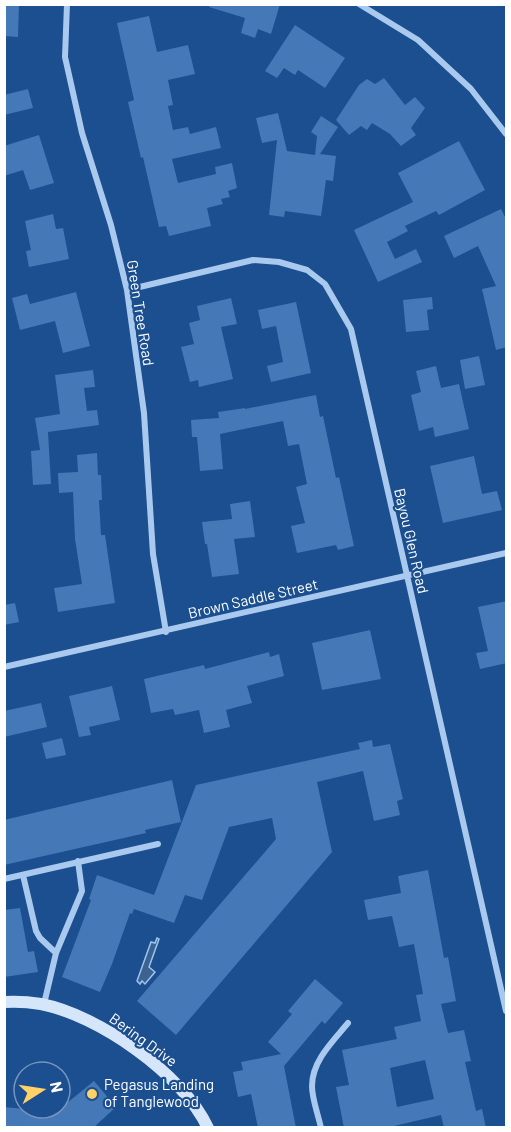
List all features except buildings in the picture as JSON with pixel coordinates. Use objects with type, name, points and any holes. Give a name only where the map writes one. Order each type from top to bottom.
[{"type":"street","name":"Green Tree Road","points":[[67,4],[65,57],[82,133],[111,225],[127,290],[144,413],[153,554],[166,632]]},
{"type":"street","points":[[359,4],[418,40],[471,89],[507,134]]},
{"type":"street","name":"Bayou Glen Road","points":[[127,290],[253,260],[279,262],[307,270],[325,284],[351,329],[507,1011]]},
{"type":"street","name":"Brown Saddle Street","points":[[4,667],[507,553]]},
{"type":"street","points":[[4,879],[158,844]]},
{"type":"street","points":[[44,1004],[48,978],[56,953],[82,891],[78,861]]},
{"type":"street","points":[[23,874],[36,931],[56,953]]},
{"type":"street","name":"Bering Drive","points":[[4,1002],[44,1004],[100,1026],[136,1050],[182,1088],[208,1128]]},
{"type":"street","points":[[321,1128],[312,1088],[314,1069],[348,1023]]},
{"type":"water","points":[[157,938],[159,939],[149,967],[155,972],[145,984],[142,981],[140,984],[137,981],[151,942],[155,943]]},
{"type":"place","name":"Pegasus Landing of Tanglewood","points":[[92,1094]]}]
